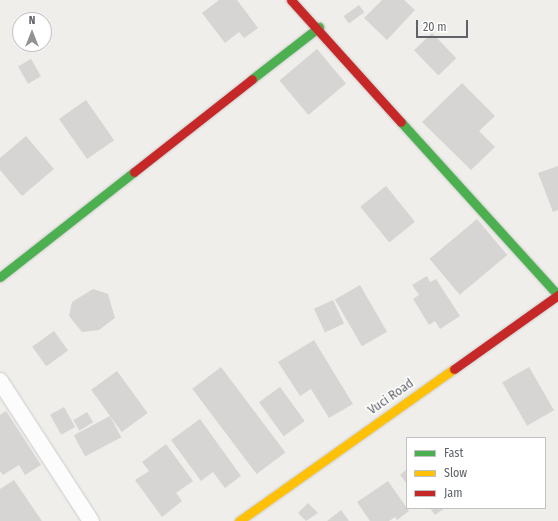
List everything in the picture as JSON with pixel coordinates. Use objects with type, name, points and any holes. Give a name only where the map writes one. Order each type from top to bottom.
[{"type":"street","points":[[291,0],[318,27],[558,295]]},
{"type":"street","points":[[0,278],[318,27]]},
{"type":"street","name":"Vuci Road","points":[[238,521],[558,295]]},
{"type":"street","points":[[0,381],[91,521]]},
{"type":"building","points":[[219,0],[237,0],[258,28],[244,38],[239,32],[225,43],[202,13]]},
{"type":"building","points":[[382,0],[404,0],[415,10],[387,40],[364,18]]},
{"type":"building","points":[[359,5],[364,12],[349,23],[344,16]]},
{"type":"building","points":[[432,33],[456,58],[438,76],[414,50]]},
{"type":"building","points":[[317,49],[346,83],[308,115],[279,80]]},
{"type":"building","points":[[31,59],[41,76],[28,84],[18,66]]},
{"type":"building","points":[[462,83],[495,116],[479,131],[495,147],[471,170],[422,122]]},
{"type":"building","points":[[86,100],[114,140],[87,159],[59,119]]},
{"type":"building","points":[[26,136],[54,169],[22,196],[0,170],[0,158]]},
{"type":"building","points":[[558,166],[558,210],[553,212],[538,173]]},
{"type":"building","points":[[386,186],[415,222],[389,243],[360,207]]},
{"type":"building","points":[[477,219],[507,255],[460,295],[430,259]]},
{"type":"building","points":[[427,276],[430,282],[436,279],[460,316],[440,329],[435,321],[429,325],[413,299],[419,295],[412,285]]},
{"type":"building","points":[[360,285],[387,332],[362,346],[335,300]]},
{"type":"building","points":[[93,289],[108,294],[115,318],[99,330],[82,332],[69,316],[72,302]]},
{"type":"building","points":[[333,300],[344,324],[325,332],[314,309]]},
{"type":"building","points":[[54,331],[68,350],[46,366],[32,347]]},
{"type":"building","points":[[314,340],[353,404],[329,418],[311,389],[300,396],[278,362]]},
{"type":"building","points":[[221,367],[285,452],[257,474],[192,389]]},
{"type":"building","points":[[529,367],[554,410],[527,426],[502,383]]},
{"type":"building","points":[[117,371],[148,413],[122,432],[91,390]]},
{"type":"building","points":[[280,387],[305,421],[284,436],[259,402]]},
{"type":"building","points":[[64,407],[75,427],[61,435],[50,415]]},
{"type":"building","points":[[6,411],[41,465],[25,475],[19,465],[3,475],[0,471],[0,415]]},
{"type":"building","points":[[87,412],[93,422],[79,431],[73,420]]},
{"type":"building","points":[[110,416],[121,437],[85,456],[74,435]]},
{"type":"building","points":[[200,419],[241,476],[225,488],[213,472],[201,481],[171,440]]},
{"type":"building","points":[[166,444],[193,481],[176,493],[182,501],[162,517],[135,480],[149,471],[142,462]]},
{"type":"building","points":[[406,470],[406,483],[400,475]]},
{"type":"building","points":[[14,480],[42,521],[0,521],[0,489]]},
{"type":"building","points":[[388,481],[406,507],[406,509],[409,511],[397,520],[395,517],[389,521],[370,521],[357,502]]},
{"type":"building","points":[[308,503],[318,513],[306,521],[298,513]]},
{"type":"building","points":[[431,509],[444,509],[435,515]]},
{"type":"building","points":[[341,510],[349,521],[327,521]]},
{"type":"traffic: fast","points":[[252,79],[319,27]]},
{"type":"traffic: fast","points":[[401,122],[558,295]]},
{"type":"traffic: fast","points":[[0,277],[134,172]]},
{"type":"traffic: slow","points":[[239,521],[454,369]]},
{"type":"traffic: jam","points":[[291,0],[401,122]]},
{"type":"traffic: jam","points":[[134,172],[252,79]]},
{"type":"traffic: jam","points":[[454,369],[558,295]]}]
